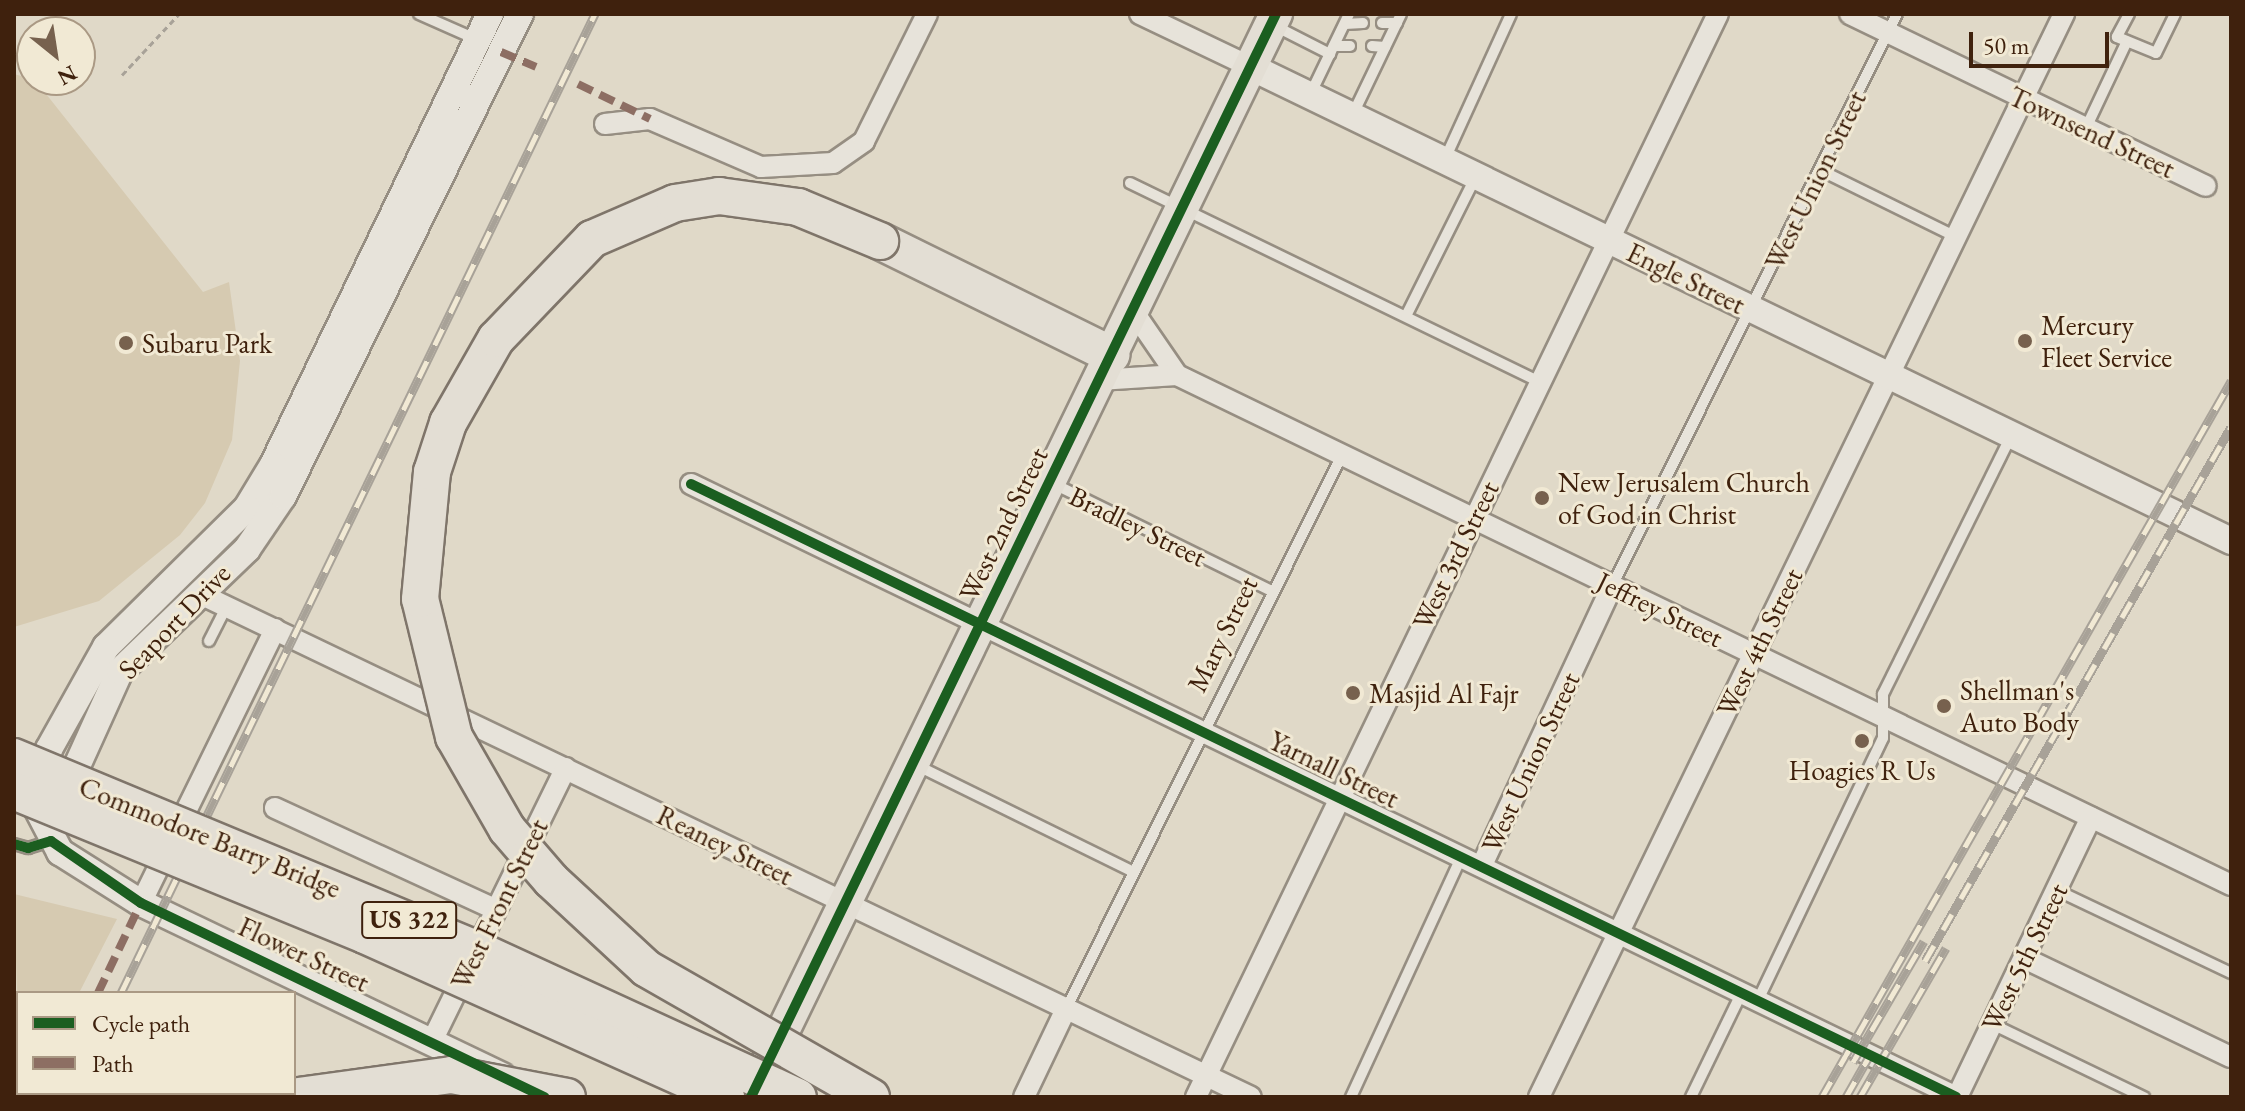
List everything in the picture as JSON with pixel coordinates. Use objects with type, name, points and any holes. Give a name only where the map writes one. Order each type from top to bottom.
[{"type":"highway","points":[[871,1097],[646,968],[551,880],[507,829],[454,737],[420,599],[432,472],[448,423],[496,339],[592,239],[675,203],[719,196],[798,207],[880,241],[1106,367]]},
{"type":"highway","name":"Commodore Barry Bridge","points":[[14,757],[478,950],[798,1097]]},
{"type":"highway","name":"Commodore Barry Bridge","points":[[14,791],[365,935],[726,1097]]},
{"type":"highway","points":[[291,1097],[452,1075],[567,1097]]},
{"type":"main road","name":"West 2nd Street","points":[[751,1097],[1274,19]]},
{"type":"street","name":"Seaport Drive","points":[[355,322],[490,14]]},
{"type":"street","name":"Seaport Drive","points":[[47,831],[99,709],[120,671],[198,593],[208,565],[247,508],[355,322],[520,14]]},
{"type":"street","points":[[605,124],[650,119],[743,163],[773,168],[819,167],[864,141],[927,14]]},
{"type":"street","name":"Engle Street","points":[[1140,14],[2231,541]]},
{"type":"street","name":"West 3rd Street","points":[[1196,1097],[1337,798],[1718,14]]},
{"type":"street","name":"Townsend Street","points":[[1850,14],[1893,23],[2022,101],[2206,186]]},
{"type":"street","name":"West 4th Street","points":[[1539,1097],[2064,14]]},
{"type":"street","points":[[1133,311],[1177,375]]},
{"type":"street","points":[[1106,367],[1177,375]]},
{"type":"street","name":"Jeffrey Street","points":[[1177,375],[2231,885]]},
{"type":"street","name":"Yarnall Street","points":[[691,484],[1956,1097]]},
{"type":"street","name":"Seaport Drive","points":[[47,831],[38,785],[76,696],[106,647],[208,565]]},
{"type":"street","name":"West Union Street","points":[[1482,865],[1612,586]]},
{"type":"street","name":"Reaney Street","points":[[198,593],[1251,1097]]},
{"type":"street","points":[[141,903],[275,629]]},
{"type":"street","name":"West Front Street","points":[[429,1047],[566,768]]},
{"type":"street","points":[[275,808],[495,909]]},
{"type":"street","name":"West 5th Street","points":[[1956,1097],[2091,817]]},
{"type":"street","name":"Flower Street","points":[[47,831],[141,903],[429,1047],[545,1097]]},
{"type":"street","points":[[2024,958],[2231,1057]]},
{"type":"street","name":"Mary Street","points":[[1024,1097],[1066,1009]]},
{"type":"lane","points":[[419,14],[501,52]]},
{"type":"lane","points":[[1444,161],[1511,14]]},
{"type":"lane","points":[[2129,14],[2117,37],[2156,53],[2175,14]]},
{"type":"lane","points":[[1382,23],[1399,18]]},
{"type":"lane","points":[[1352,116],[1399,18]]},
{"type":"lane","points":[[1274,19],[1332,50],[1350,46]]},
{"type":"lane","points":[[1309,95],[1347,19],[1363,23]]},
{"type":"lane","name":"West Union Street","points":[[1612,586],[1893,23]]},
{"type":"lane","points":[[2085,130],[2127,41]]},
{"type":"lane","points":[[1372,46],[1385,47]]},
{"type":"lane","points":[[1820,170],[1956,237]]},
{"type":"lane","points":[[1406,316],[1475,176]]},
{"type":"lane","points":[[1130,183],[1539,382]]},
{"type":"lane","points":[[1691,1097],[1750,996],[1883,738],[1883,694],[2011,435]]},
{"type":"lane","name":"Mary Street","points":[[1066,1009],[1269,590],[1342,455]]},
{"type":"lane","name":"Bradley Street","points":[[1050,483],[1269,590]]},
{"type":"lane","points":[[209,641],[227,606]]},
{"type":"lane","points":[[76,696],[99,709]]},
{"type":"lane","points":[[913,763],[1133,872]]},
{"type":"lane","points":[[14,844],[28,848],[47,831]]},
{"type":"lane","name":"West Union Street","points":[[1351,1097],[1462,856]]},
{"type":"lane","points":[[2056,890],[2231,973]]},
{"type":"lane","points":[[1992,1024],[2144,1097]]},
{"type":"lane","points":[[402,1097],[420,1065]]},
{"type":"path","points":[[122,75],[179,14]]},
{"type":"shaded area","name":"Subaru Park","points":[[14,74],[16,96],[48,96],[203,292],[229,282],[240,361],[232,440],[205,503],[180,535],[99,601],[14,627]]},
{"type":"shaded area","points":[[14,894],[117,919],[80,991],[17,991]]},
{"type":"railway","points":[[122,991],[595,14]]},
{"type":"railway","points":[[1822,1097],[2231,381]]},
{"type":"railway","points":[[1925,961],[2231,427]]},
{"type":"railway","points":[[1853,1062],[1924,941]]},
{"type":"railway","points":[[1860,1097],[1946,948]]},
{"type":"railway","points":[[1846,1097],[1870,1055]]},
{"type":"marked path","points":[[501,52],[536,67]]},
{"type":"marked path","points":[[578,84],[650,119]]},
{"type":"marked path","points":[[99,991],[141,903]]},
{"type":"cycle path","points":[[751,1097],[1276,14]]},
{"type":"cycle path","points":[[691,484],[1956,1097]]},
{"type":"cycle path","points":[[14,844],[28,848],[51,841],[141,903],[545,1097]]},
{"type":"place","name":"Mercury Fleet Service","points":[[2025,341]]},
{"type":"place","name":"Subaru Park","points":[[126,343]]},
{"type":"place","name":"New Jerusalem Church of God in Christ","points":[[1542,498]]},
{"type":"place","name":"Masjid Al Fajr","points":[[1353,693]]},
{"type":"place","name":"Shellman's Auto Body","points":[[1944,706]]},
{"type":"place","name":"Hoagies R Us","points":[[1862,741]]}]
